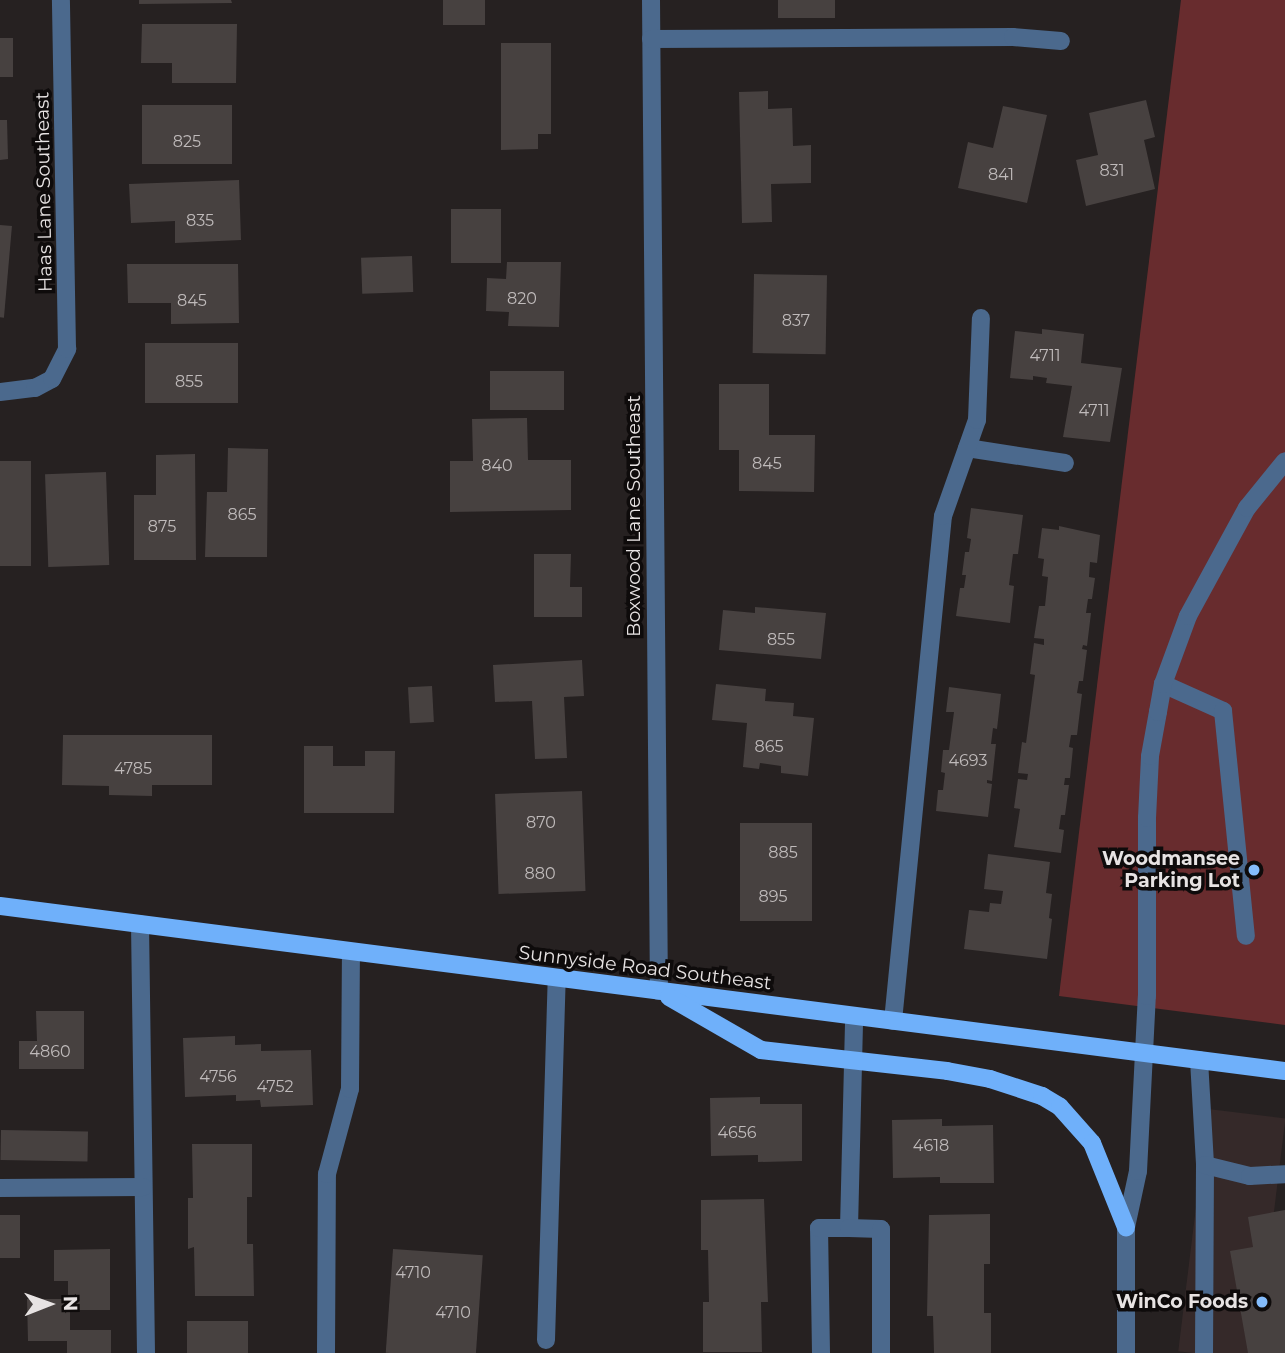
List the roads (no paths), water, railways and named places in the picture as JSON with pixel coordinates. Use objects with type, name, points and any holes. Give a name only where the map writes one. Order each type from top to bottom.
[{"type":"main road","name":"Sunnyside Road Southeast","points":[[0,906],[1285,1071]]},
{"type":"main road","points":[[659,992],[761,1050],[947,1071],[990,1079],[1042,1096],[1060,1107],[1092,1143],[1126,1227]]},
{"type":"street","name":"Haas Lane Southeast","points":[[0,392],[35,388],[52,379],[67,349],[69,314],[61,0]]},
{"type":"street","name":"Boxwood Lane Southeast","points":[[651,0],[659,992]]},
{"type":"street","points":[[652,39],[1013,37],[1061,41]]},
{"type":"street","points":[[893,1021],[943,516],[977,420],[981,318]]},
{"type":"street","points":[[967,448],[1065,463]]},
{"type":"street","points":[[1126,1353],[1126,1227],[1138,1171],[1147,996],[1147,818],[1150,756],[1163,684],[1188,616],[1247,508],[1285,461]]},
{"type":"street","points":[[1163,684],[1223,712],[1246,936]]},
{"type":"street","points":[[140,924],[146,1353]]},
{"type":"street","points":[[326,1353],[327,1174],[350,1089],[351,952]]},
{"type":"street","points":[[546,1340],[557,978]]},
{"type":"street","points":[[849,1228],[854,1016]]},
{"type":"street","points":[[1199,1060],[1205,1165],[1204,1353]]},
{"type":"street","points":[[1205,1165],[1250,1176],[1285,1174]]},
{"type":"street","points":[[0,1188],[143,1187]]},
{"type":"street","points":[[821,1353],[819,1228],[881,1228],[881,1353]]},
{"type":"place","name":"Woodmansee Parking Lot","points":[[1254,870]]},
{"type":"place","name":"WinCo Foods","points":[[1262,1302]]}]
